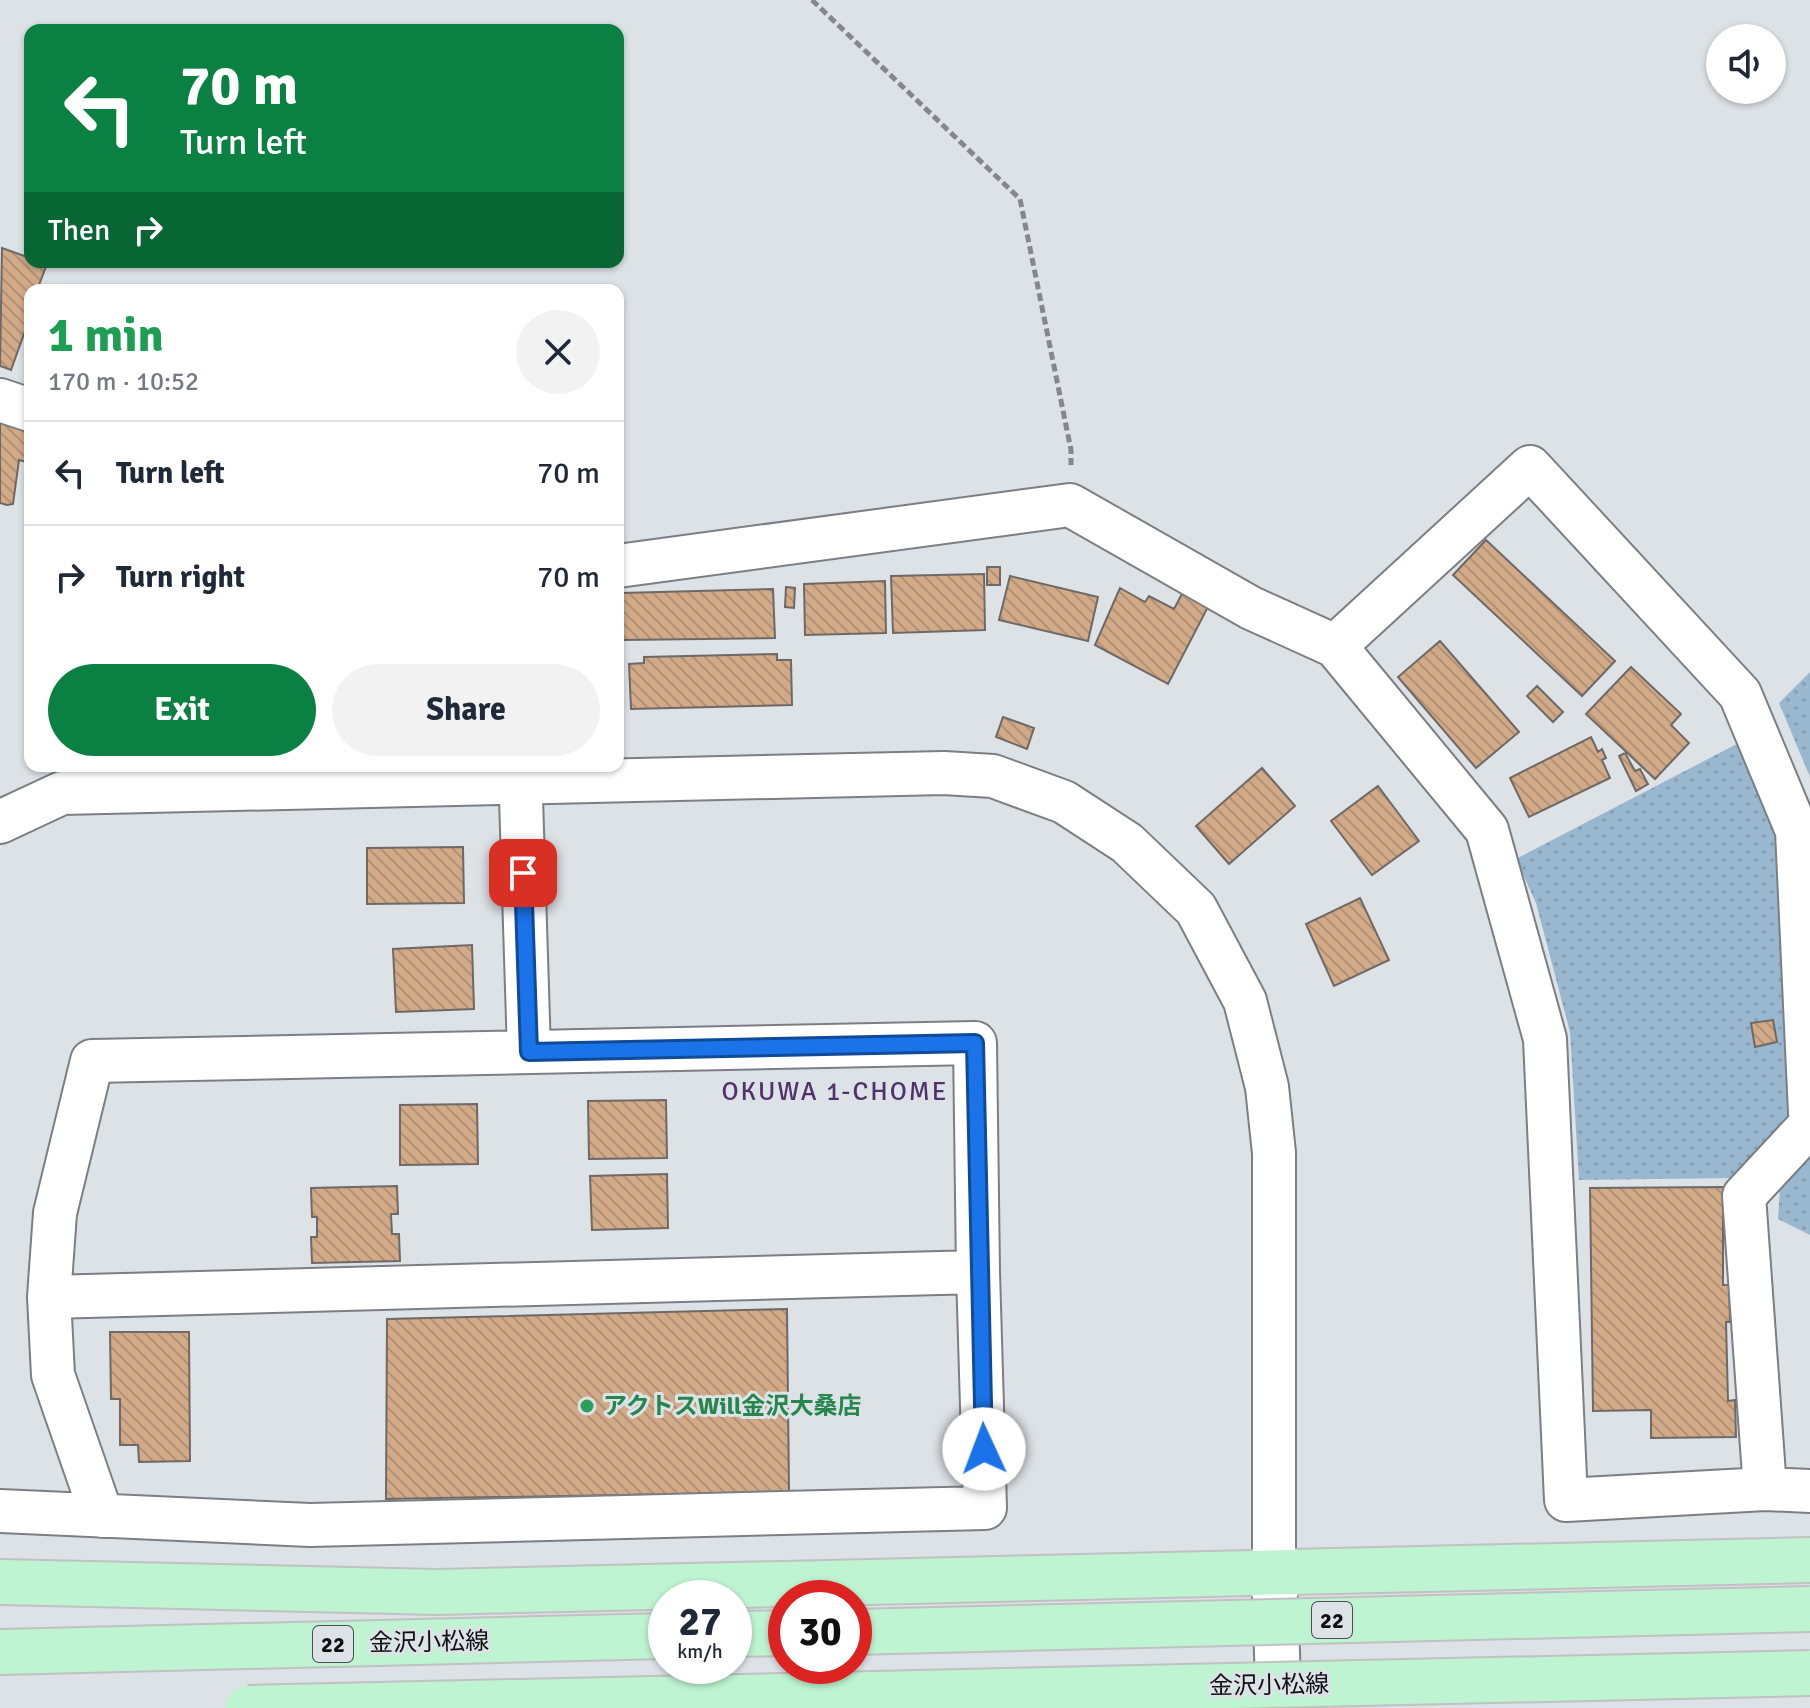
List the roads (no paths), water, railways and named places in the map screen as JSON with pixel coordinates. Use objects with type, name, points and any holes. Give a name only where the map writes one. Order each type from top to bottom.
[{"type":"main road","name":"22","points":[[0,1607],[576,1588],[1810,1560]]},
{"type":"main road","name":"22","points":[[0,1582],[437,1592]]},
{"type":"main road","name":"22","points":[[872,1632],[1810,1609]]},
{"type":"main road","name":"金沢小松線","points":[[0,1652],[648,1636]]},
{"type":"main road","name":"金沢小松線","points":[[248,1708],[1810,1673]]},
{"type":"street","points":[[0,400],[24,408]]},
{"type":"street","points":[[1335,646],[1530,467],[1740,694],[1797,831],[1810,1113]]},
{"type":"street","points":[[624,565],[1070,505],[1251,608],[1335,646],[1487,830],[1545,1039],[1566,1500],[1765,1489],[1810,1491]]},
{"type":"street","points":[[0,822],[59,779],[944,773],[993,776],[1064,802],[1127,843],[1196,909],[1245,1001],[1268,1100],[1274,1153],[1274,1570],[1279,1708]]},
{"type":"street","points":[[520,774],[529,1052]]},
{"type":"street","points":[[0,1511],[102,1516],[310,1525],[985,1508],[975,1043],[92,1061],[55,1213],[49,1297],[53,1375],[102,1516]]},
{"type":"street","points":[[1765,1489],[1744,1196],[1810,1125]]},
{"type":"street","points":[[49,1297],[978,1272]]},
{"type":"place","name":"アクトスWill金沢大桑店","points":[[587,1406]]},
{"type":"district","name":"OKUWA 1-CHOME","points":[[835,1091]]}]
